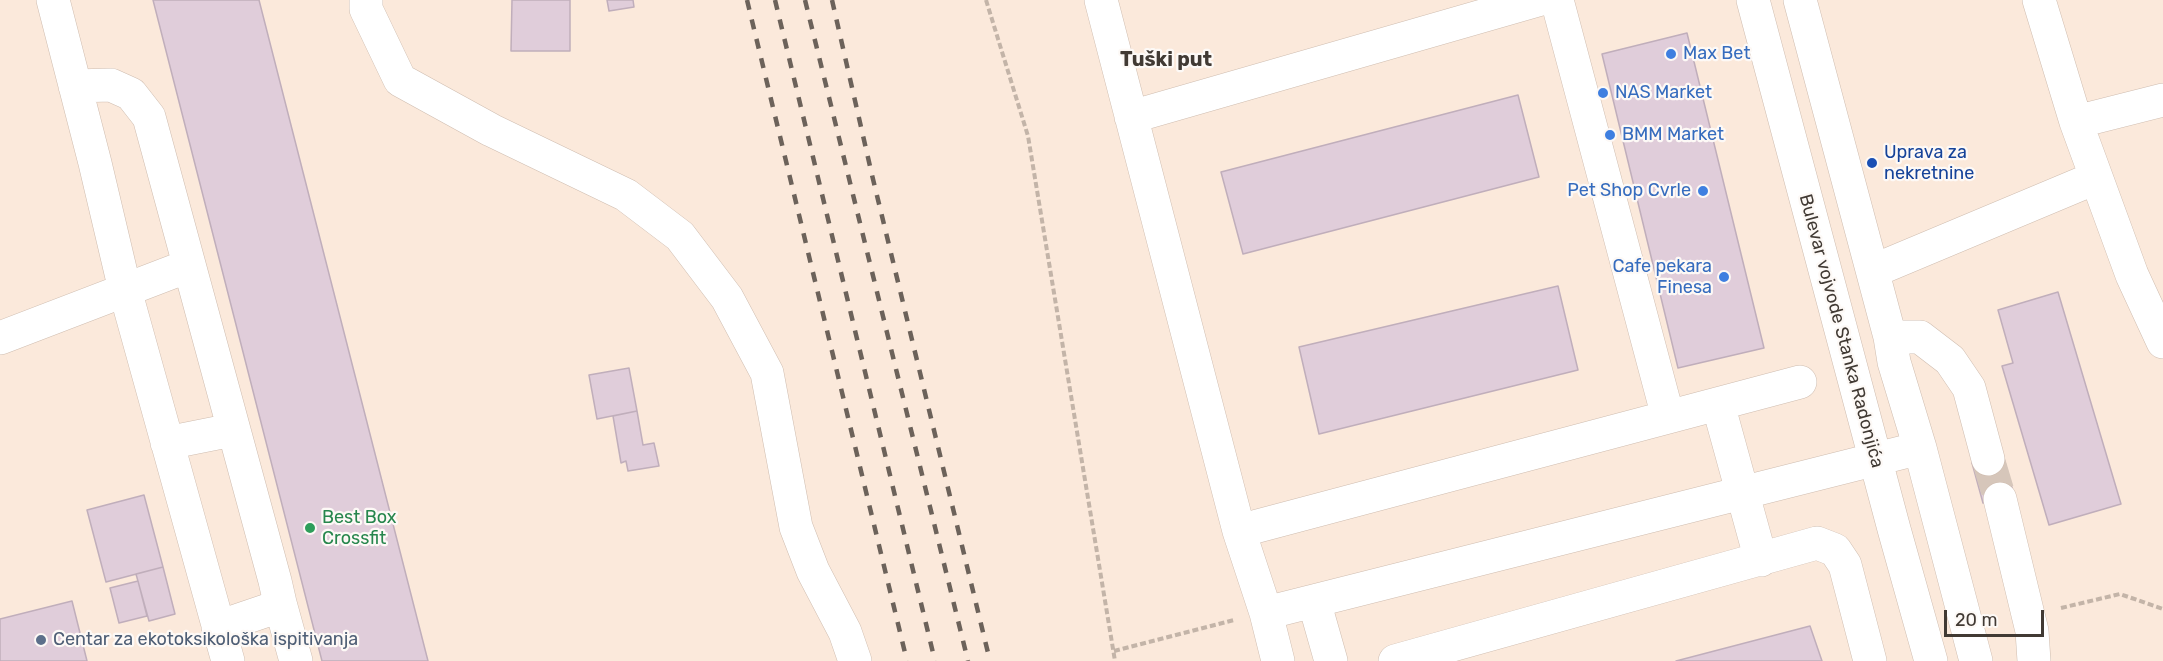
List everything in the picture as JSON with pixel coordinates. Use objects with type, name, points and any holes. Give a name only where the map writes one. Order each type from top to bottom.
[{"type":"street","points":[[53,0],[125,290],[228,661]]},
{"type":"street","points":[[366,0],[366,9],[400,80],[491,130],[626,195],[680,236],[727,298],[768,373],[796,527],[813,571],[845,632],[855,661]]},
{"type":"street","points":[[1101,0],[1239,531],[1266,613],[1278,661]]},
{"type":"street","points":[[1131,117],[1538,0]]},
{"type":"street","points":[[1557,0],[1668,417]]},
{"type":"street","name":"Bulevar vojvode Stanka Radonjića","points":[[1753,0],[1931,661]]},
{"type":"street","points":[[1800,0],[1890,336],[1894,362],[1920,448],[1976,661]]},
{"type":"street","points":[[2039,0],[2095,178],[2132,275],[2163,342]]},
{"type":"street","points":[[75,86],[111,85],[131,94],[149,117],[296,661]]},
{"type":"street","points":[[2076,122],[2163,100]]},
{"type":"street","points":[[1873,271],[2095,178]]},
{"type":"street","points":[[0,338],[188,266]]},
{"type":"street","points":[[1890,336],[1920,337],[1950,360],[1969,388],[1988,459]]},
{"type":"street","points":[[1239,531],[1800,382]]},
{"type":"street","points":[[1718,404],[1761,560]]},
{"type":"street","points":[[167,443],[232,430]]},
{"type":"street","points":[[1266,613],[1920,448]]},
{"type":"street","points":[[2000,499],[2029,616],[2034,661]]},
{"type":"street","points":[[1395,661],[1817,543],[1835,550],[1845,565],[1870,661]]},
{"type":"street","points":[[1314,601],[1331,661]]},
{"type":"street","points":[[218,627],[268,610],[280,603]]},
{"type":"path","points":[[986,0],[1028,136],[1115,661]]},
{"type":"path","points":[[2029,616],[2120,594],[2163,609]]},
{"type":"path","points":[[1114,651],[1182,632],[1266,613]]},
{"type":"building","points":[[153,0],[259,0],[428,661],[322,661]]},
{"type":"building","points":[[512,0],[570,0],[570,51],[511,51]]},
{"type":"building","points":[[607,0],[633,0],[634,7],[609,11]]},
{"type":"building","points":[[1687,33],[1764,348],[1678,368],[1602,54]]},
{"type":"building","points":[[1518,95],[1539,177],[1243,254],[1221,172]]},
{"type":"building","points":[[1558,286],[1578,370],[1319,434],[1299,347]]},
{"type":"building","points":[[2058,292],[2121,504],[2049,525],[2002,366],[2013,363],[1998,310]]},
{"type":"building","points":[[629,368],[637,411],[597,419],[589,375]]},
{"type":"building","points":[[637,411],[643,445],[654,443],[659,466],[628,471],[626,461],[621,463],[613,416]]},
{"type":"building","points":[[2003,455],[2014,495],[1983,503],[1972,463]]},
{"type":"building","points":[[144,495],[163,567],[106,582],[87,510]]},
{"type":"building","points":[[163,567],[175,614],[149,621],[136,574]]},
{"type":"building","points":[[138,581],[147,616],[119,623],[110,588]]},
{"type":"building","name":"Centar za ekotoksikološka ispitivanja","points":[[72,601],[87,661],[0,661],[0,619]]},
{"type":"building","points":[[1810,626],[1822,661],[1676,661]]},
{"type":"tunnel","points":[[1988,459],[2000,499]]},
{"type":"railway","points":[[747,0],[907,661]]},
{"type":"railway","points":[[775,0],[935,661]]},
{"type":"railway","points":[[805,0],[968,661]]},
{"type":"railway","points":[[832,0],[990,661]]},
{"type":"place","name":"Max Bet","points":[[1671,54]]},
{"type":"place","name":"NAS Market","points":[[1603,93]]},
{"type":"place","name":"BMM Market","points":[[1610,135]]},
{"type":"place","name":"Uprava za nekretnine","points":[[1872,163]]},
{"type":"place","name":"Pet Shop Cvrle","points":[[1703,191]]},
{"type":"place","name":"Cafe pekara Finesa","points":[[1724,277]]},
{"type":"place","name":"Best Box Crossfit","points":[[310,528]]},
{"type":"place","name":"Centar za ekotoksikološka ispitivanja","points":[[41,640]]},
{"type":"district","name":"Tuški put","points":[[1166,60]]}]
